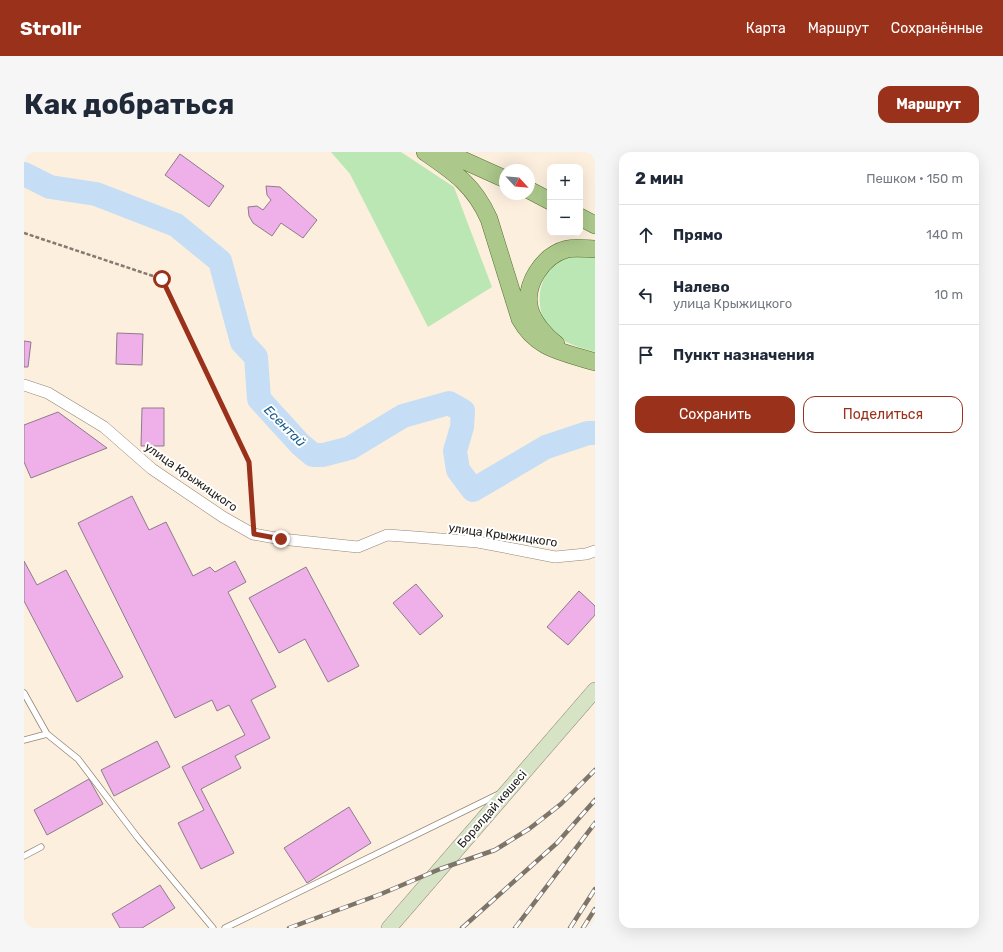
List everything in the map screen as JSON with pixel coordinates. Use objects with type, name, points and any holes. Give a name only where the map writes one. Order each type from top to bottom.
[{"type":"main road","points":[[425,152],[463,179],[483,204],[520,319],[526,330],[532,337],[547,346],[595,362]]},
{"type":"main road","points":[[445,152],[499,176]]},
{"type":"main road","points":[[467,152],[499,171]]},
{"type":"main road","points":[[535,194],[548,200]]},
{"type":"main road","points":[[583,218],[595,222]]},
{"type":"main road","points":[[583,219],[595,225]]},
{"type":"main road","points":[[575,356],[558,346],[545,334],[536,322],[530,309],[529,295],[533,280],[541,267],[550,257],[568,249],[595,249]]},
{"type":"main road","name":"Боралдай көшесі","points":[[389,928],[595,690]]},
{"type":"street","name":"улица Крыжицкого","points":[[24,385],[48,393],[104,427],[152,469],[223,517],[254,534],[281,539],[358,547],[387,535],[415,537],[478,542],[554,557],[586,554],[595,551]]},
{"type":"lane","points":[[24,693],[47,734],[78,760],[138,838],[213,928]]},
{"type":"lane","points":[[24,740],[47,734]]},
{"type":"lane","points":[[225,928],[510,789]]},
{"type":"lane","points":[[24,856],[42,847]]},
{"type":"path","points":[[24,233],[162,279],[249,462],[254,534]]},
{"type":"green space","points":[[331,152],[401,152],[454,187],[492,287],[428,327],[350,174]]},
{"type":"green space","points":[[575,255],[595,256],[595,352],[569,343],[555,335],[543,318],[540,308],[541,288],[544,278],[550,269],[558,262]]},
{"type":"building","points":[[180,154],[224,186],[209,207],[165,175]]},
{"type":"building","points":[[266,186],[280,187],[317,220],[303,238],[281,223],[272,236],[253,223],[249,216],[248,207],[257,206],[263,210],[271,200],[267,195]]},
{"type":"building","points":[[117,333],[143,334],[142,365],[116,364]]},
{"type":"building","points":[[24,341],[31,342],[28,367],[24,367]]},
{"type":"building","points":[[142,408],[164,408],[164,446],[141,446]]},
{"type":"building","points":[[58,412],[107,448],[31,478],[24,462],[24,425]]},
{"type":"building","points":[[132,496],[149,530],[166,522],[193,576],[210,567],[215,572],[235,561],[246,582],[228,592],[276,687],[251,700],[270,738],[235,756],[241,768],[201,789],[234,853],[201,869],[178,823],[204,810],[182,767],[245,735],[229,705],[217,711],[212,700],[175,718],[78,523]]},
{"type":"building","points":[[24,561],[37,585],[66,570],[123,677],[77,702],[24,601]]},
{"type":"building","points":[[306,567],[359,666],[328,682],[305,639],[279,653],[249,598]]},
{"type":"building","points":[[416,584],[443,616],[420,635],[393,603]]},
{"type":"building","points":[[579,591],[595,606],[595,615],[568,645],[547,627]]},
{"type":"building","points":[[157,741],[170,767],[114,796],[101,770]]},
{"type":"building","points":[[89,779],[103,804],[47,835],[34,810]]},
{"type":"building","points":[[349,807],[371,843],[307,883],[284,848]]},
{"type":"building","points":[[160,885],[175,908],[142,928],[120,928],[112,914]]},
{"type":"waterway","name":"Есентай","points":[[24,174],[50,187],[96,194],[176,225],[220,261],[242,342],[256,357],[259,399],[300,444],[313,455],[323,455],[350,448],[403,416],[449,403],[463,411],[462,427],[455,451],[458,470],[473,490],[546,447],[588,433],[595,433]]},
{"type":"railway","points":[[289,928],[381,894],[440,869],[495,850],[529,829],[561,804],[595,770]]},
{"type":"railway","points":[[462,928],[557,843],[595,800]]},
{"type":"railway","points":[[515,928],[595,823]]},
{"type":"railway","points":[[570,928],[595,889]]},
{"type":"railway","points":[[583,928],[595,909]]},
{"type":"route","points":[[162,279],[249,462],[254,534],[281,539]]}]
